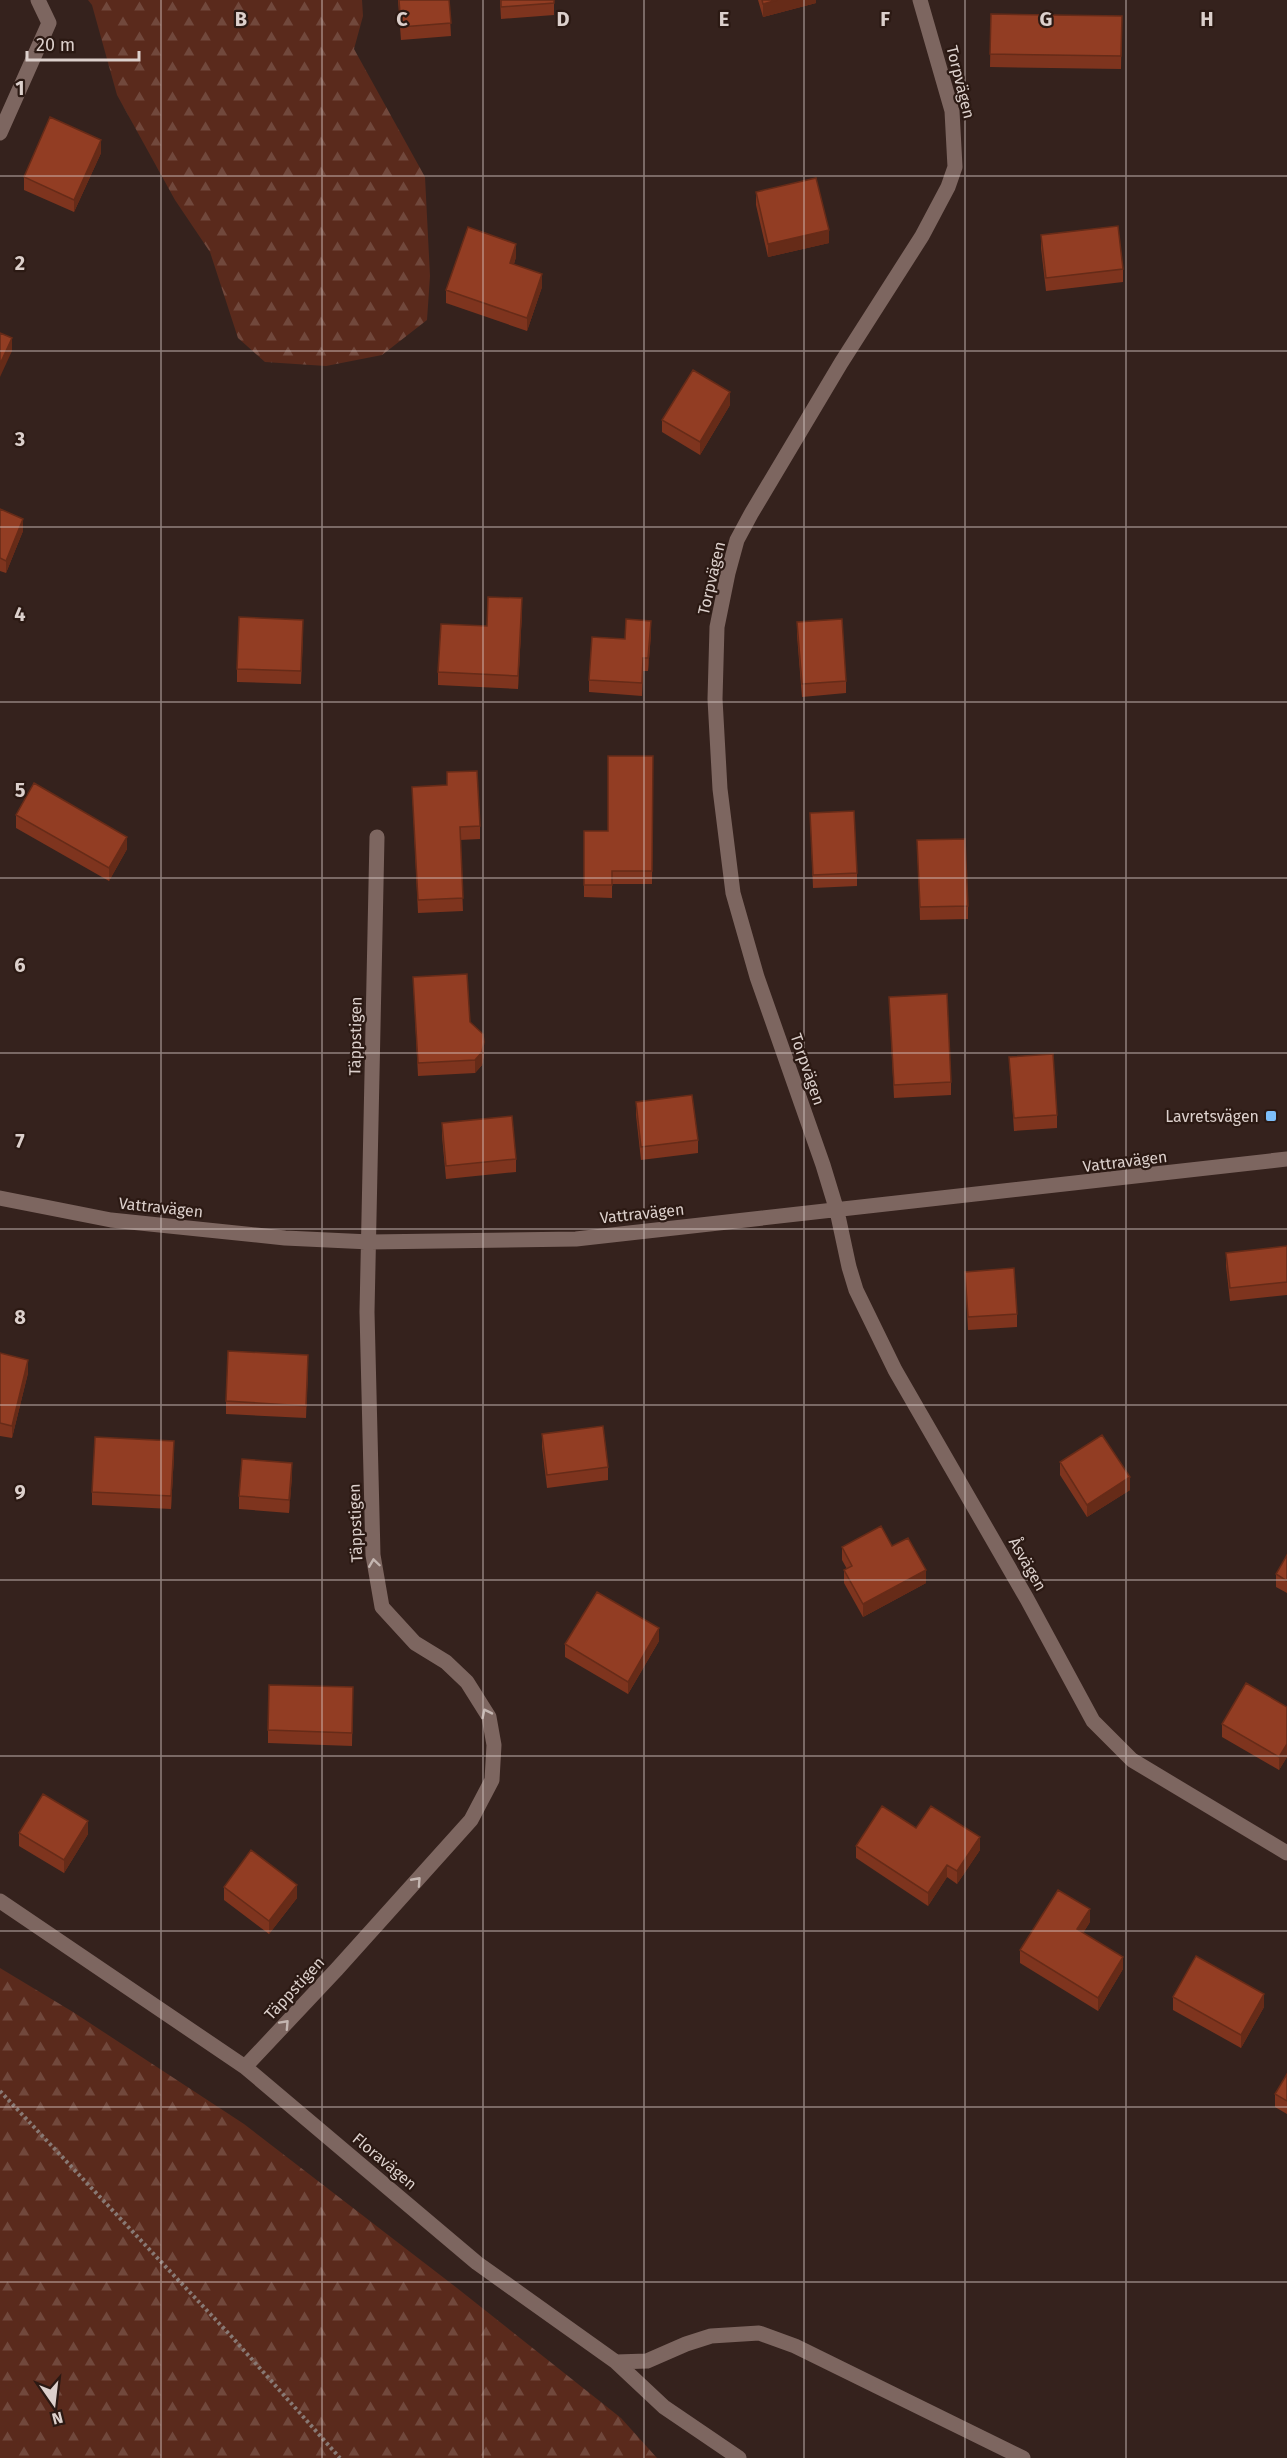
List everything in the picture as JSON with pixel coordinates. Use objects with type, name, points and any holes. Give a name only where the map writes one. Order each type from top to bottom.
[{"type":"street","points":[[0,133],[49,23],[38,0]]},
{"type":"street","name":"Torpvägen","points":[[837,1211],[757,977],[733,893],[720,789],[715,699],[717,627],[737,540],[841,363],[922,236],[948,187],[955,167],[952,111],[920,0]]},
{"type":"street","name":"Täppstigen","points":[[245,2067],[338,1969],[471,1820],[492,1780],[494,1745],[489,1717],[467,1682],[446,1662],[415,1643],[382,1607],[372,1543],[368,1312],[377,837]]},
{"type":"street","name":"Vattravägen","points":[[0,1198],[111,1220],[285,1238],[370,1242],[576,1239],[1287,1159]]},
{"type":"street","name":"Åsvägen","points":[[837,1211],[856,1290],[896,1370],[1027,1599],[1093,1721],[1132,1760],[1287,1853]]},
{"type":"street","name":"Floravägen","points":[[0,1901],[245,2067],[477,2263],[616,2362],[664,2407],[739,2458]]},
{"type":"street","points":[[616,2362],[647,2361],[711,2336],[759,2333],[795,2346],[1023,2458]]},
{"type":"path","points":[[0,2091],[248,2355],[340,2458]]},
{"type":"green space","points":[[88,0],[362,0],[363,16],[354,49],[425,177],[430,276],[427,320],[382,355],[326,366],[265,362],[238,338],[210,252],[175,200],[117,95],[92,5]]},
{"type":"green space","points":[[0,1968],[73,2012],[244,2124],[621,2418],[657,2458],[0,2458]]},
{"type":"building","points":[[399,0],[449,0],[451,23],[401,27]]},
{"type":"building","points":[[501,0],[554,0],[554,3],[501,7]]},
{"type":"building","points":[[762,0],[777,0],[763,4]]},
{"type":"building","points":[[991,14],[1122,16],[1121,56],[990,54]]},
{"type":"building","points":[[50,117],[101,140],[74,200],[24,177]]},
{"type":"building","points":[[816,178],[829,230],[768,244],[756,192]]},
{"type":"building","points":[[1118,226],[1123,269],[1046,278],[1041,235]]},
{"type":"building","points":[[468,227],[516,244],[510,263],[542,274],[527,318],[446,290]]},
{"type":"building","points":[[0,333],[12,338],[0,364]]},
{"type":"building","points":[[693,370],[730,392],[700,442],[662,420]]},
{"type":"building","points":[[0,509],[23,519],[6,561],[0,558]]},
{"type":"building","points":[[488,597],[522,598],[518,676],[438,672],[441,624],[487,626]]},
{"type":"building","points":[[239,617],[303,620],[301,671],[237,669]]},
{"type":"building","points":[[626,619],[651,621],[648,658],[643,658],[642,683],[589,680],[592,637],[625,639]]},
{"type":"building","points":[[842,619],[846,681],[802,684],[797,622]]},
{"type":"building","points":[[608,756],[653,756],[652,871],[612,871],[612,885],[584,885],[584,831],[608,831]]},
{"type":"building","points":[[477,771],[480,826],[460,827],[463,898],[418,900],[412,787],[447,785],[447,772]]},
{"type":"building","points":[[34,783],[127,837],[109,868],[16,815]]},
{"type":"building","points":[[854,811],[857,873],[813,875],[810,813]]},
{"type":"building","points":[[965,839],[968,906],[920,907],[917,840]]},
{"type":"building","points":[[467,974],[470,1022],[483,1034],[482,1052],[475,1060],[418,1063],[413,977]]},
{"type":"building","points":[[947,994],[951,1082],[894,1085],[889,997]]},
{"type":"building","points":[[1053,1054],[1057,1115],[1014,1118],[1009,1057]]},
{"type":"building","points":[[692,1095],[698,1140],[641,1147],[636,1102]]},
{"type":"building","points":[[512,1116],[516,1159],[446,1166],[442,1123]]},
{"type":"building","points":[[1287,1246],[1287,1282],[1230,1288],[1226,1253]]},
{"type":"building","points":[[1014,1268],[1017,1314],[968,1317],[965,1272]]},
{"type":"building","points":[[228,1351],[308,1355],[306,1406],[226,1401]]},
{"type":"building","points":[[0,1353],[28,1360],[12,1426],[0,1423]]},
{"type":"building","points":[[603,1426],[608,1467],[547,1475],[542,1434]]},
{"type":"building","points":[[1102,1435],[1130,1477],[1087,1505],[1060,1462]]},
{"type":"building","points":[[95,1437],[174,1441],[171,1496],[92,1492]]},
{"type":"building","points":[[242,1459],[292,1463],[289,1500],[239,1496]]},
{"type":"building","points":[[881,1526],[892,1546],[908,1538],[926,1570],[863,1604],[844,1570],[852,1566],[842,1547]]},
{"type":"building","points":[[1287,1555],[1287,1581],[1276,1574]]},
{"type":"building","points":[[597,1592],[659,1628],[628,1682],[565,1644]]},
{"type":"building","points":[[1246,1683],[1287,1707],[1287,1744],[1279,1757],[1222,1724]]},
{"type":"building","points":[[269,1685],[353,1687],[352,1733],[268,1730]]},
{"type":"building","points":[[43,1794],[88,1821],[64,1860],[19,1833]]},
{"type":"building","points":[[882,1806],[916,1828],[931,1806],[980,1837],[957,1871],[947,1865],[928,1893],[856,1846]]},
{"type":"building","points":[[251,1850],[297,1885],[269,1921],[224,1887]]},
{"type":"building","points":[[1058,1890],[1090,1909],[1077,1929],[1123,1957],[1098,1998],[1020,1950]]},
{"type":"building","points":[[1196,1956],[1264,1994],[1241,2035],[1173,1997]]},
{"type":"building","points":[[1287,2074],[1287,2101],[1275,2094]]},
{"type":"place","name":"Lavretsvägen","points":[[1271,1116]]}]
